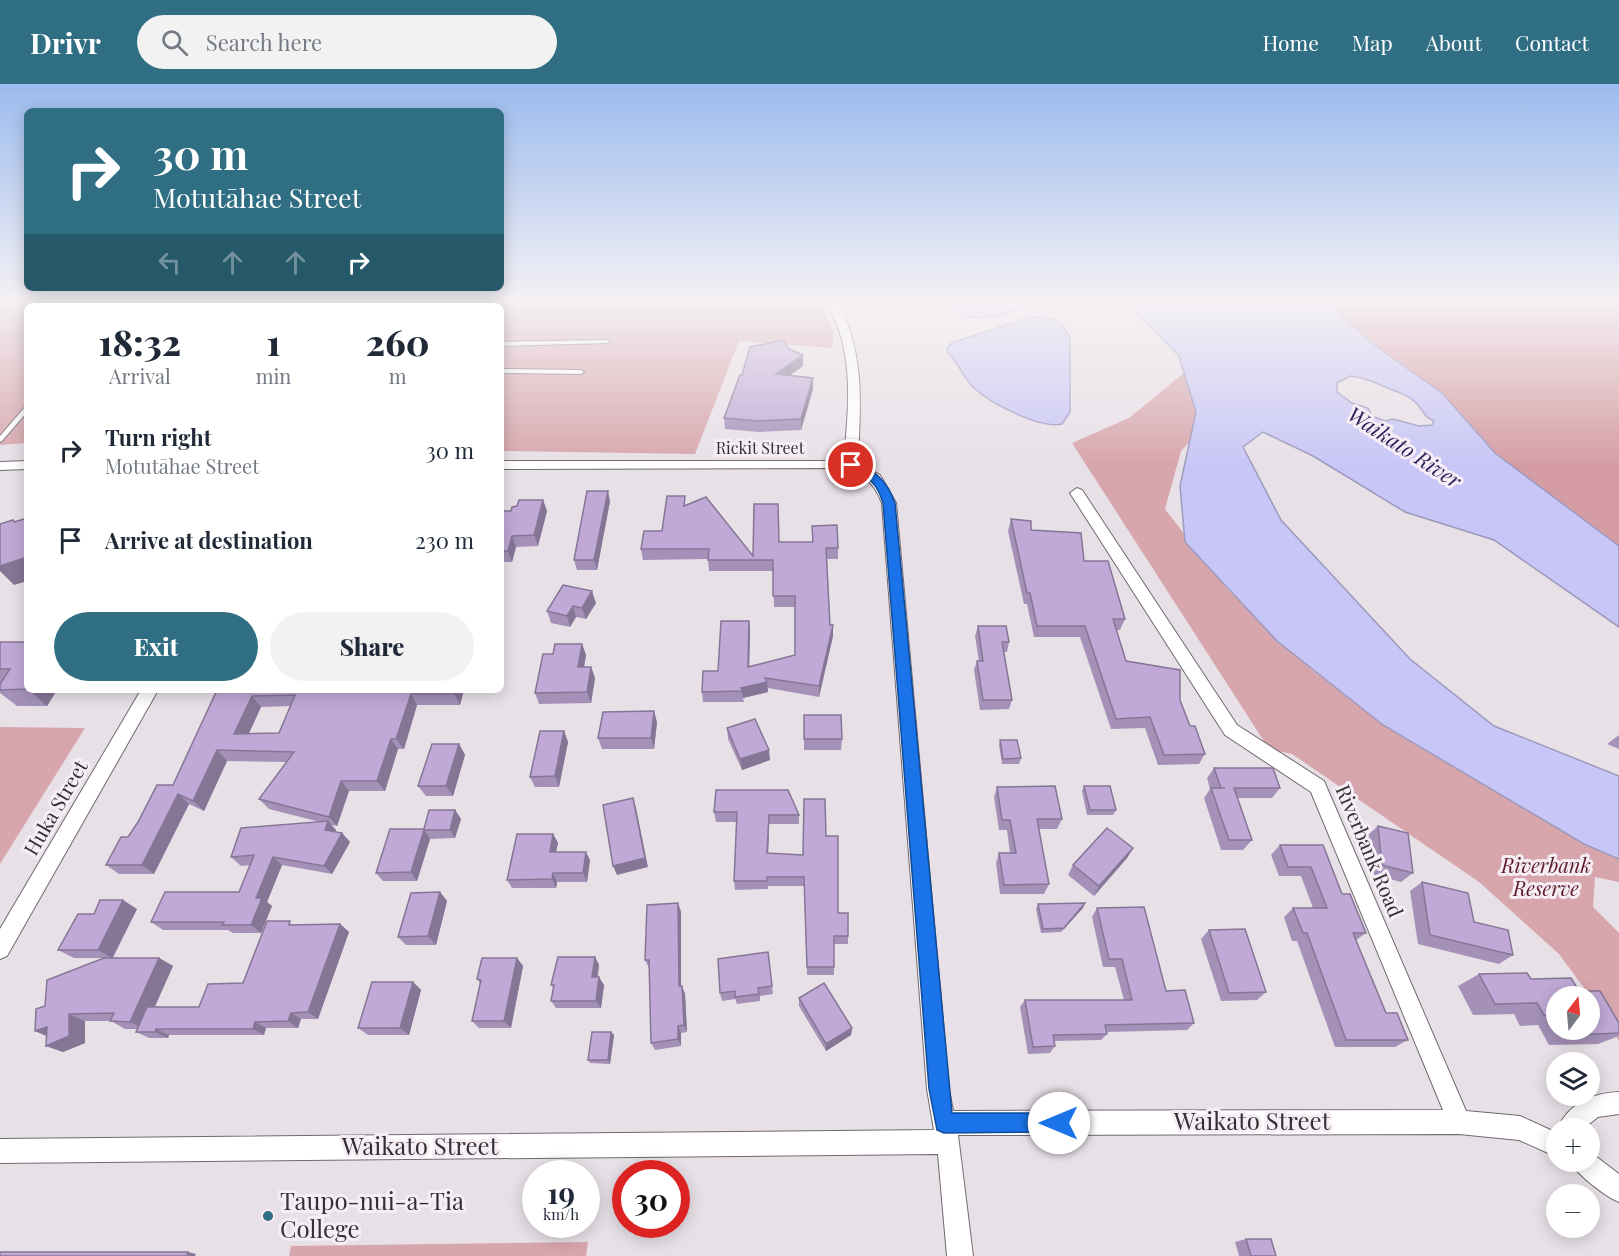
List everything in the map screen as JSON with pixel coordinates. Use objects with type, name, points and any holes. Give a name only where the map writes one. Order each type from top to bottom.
[{"type":"street","points":[[852,356],[856,401],[851,465],[877,478],[884,488],[889,503],[937,1077],[960,1256]]},
{"type":"street","points":[[0,466],[24,465]]},
{"type":"street","name":"Rickit Street","points":[[504,465],[851,465]]},
{"type":"street","name":"Riverbank Road","points":[[1077,493],[1231,730],[1318,786],[1459,1122]]},
{"type":"street","name":"Huka Street","points":[[0,949],[148,693]]},
{"type":"street","points":[[1578,1118],[1601,1103],[1619,1103]]},
{"type":"street","name":"Waikato Street","points":[[0,1151],[1459,1122],[1520,1128],[1546,1140]]},
{"type":"street","points":[[1598,1172],[1619,1190]]},
{"type":"lane","points":[[504,371],[580,372]]},
{"type":"lane","points":[[0,440],[24,412]]},
{"type":"green space","points":[[0,356],[24,356],[24,443],[0,445]]},
{"type":"green space","points":[[504,356],[733,356],[695,454],[504,451]]},
{"type":"green space","name":"Riverbank Reserve","points":[[1185,372],[1202,428],[1181,451],[1165,509],[1228,590],[1311,669],[1383,725],[1584,844],[1619,859],[1619,882],[1595,877],[1593,907],[1619,933],[1619,1041],[1600,1012],[1600,986],[1583,986],[1559,954],[1479,882],[1292,754],[1269,749],[1072,443],[1129,418]]},
{"type":"green space","points":[[0,727],[85,728],[0,864]]},
{"type":"green space","points":[[588,1242],[586,1256],[289,1256],[291,1246]]},
{"type":"shaded area","points":[[1389,356],[1619,356],[1619,546],[1495,453],[1442,393]]},
{"type":"water","points":[[950,356],[1070,356],[1070,412],[1062,424],[1053,425],[1028,419],[1002,407],[973,387]]},
{"type":"water","name":"Waikato River","points":[[1179,356],[1389,356],[1442,393],[1495,453],[1619,546],[1619,627],[1494,540],[1405,512],[1313,456],[1263,432],[1243,447],[1281,520],[1410,659],[1494,726],[1619,776],[1619,859],[1584,844],[1383,725],[1277,641],[1185,542],[1180,486],[1196,412]],"holes":[[[1350,376],[1371,381],[1409,397],[1427,417],[1434,421],[1432,425],[1419,426],[1393,419],[1385,421],[1372,416],[1368,408],[1352,403],[1337,392],[1337,383]]]},
{"type":"building","points":[[748,356],[802,356],[776,374],[813,378],[801,419],[758,421],[724,418],[740,375],[742,375]]},
{"type":"building","points":[[587,491],[608,491],[594,560],[574,560]]},
{"type":"building","points":[[667,496],[685,496],[684,506],[706,497],[753,556],[754,504],[778,504],[779,542],[813,542],[812,526],[837,525],[838,548],[826,548],[830,625],[833,625],[819,686],[765,678],[767,682],[741,688],[743,691],[702,692],[703,671],[718,671],[721,621],[749,621],[748,667],[795,655],[795,596],[773,596],[773,560],[708,560],[709,549],[641,549],[644,531],[662,531]]},
{"type":"building","points":[[519,500],[543,500],[534,535],[512,536],[508,551],[504,551],[504,511],[511,511],[512,507],[517,506]]},
{"type":"building","points":[[24,519],[24,558],[0,566],[0,524],[13,520],[14,522]]},
{"type":"building","points":[[1011,519],[1031,521],[1031,530],[1081,533],[1084,561],[1108,561],[1125,619],[1113,619],[1126,661],[1180,670],[1180,700],[1190,726],[1195,726],[1205,754],[1164,755],[1150,717],[1116,719],[1085,626],[1037,626],[1030,593],[1027,593]]},
{"type":"building","points":[[563,585],[592,591],[582,608],[573,606],[567,616],[547,611]]},
{"type":"building","points":[[978,626],[1006,626],[1009,642],[1002,642],[1012,700],[983,700],[977,661],[983,661]]},
{"type":"building","points":[[0,642],[24,642],[24,689],[0,690],[0,684],[10,669],[0,669]]},
{"type":"building","points":[[555,644],[582,644],[578,667],[591,667],[587,692],[535,693],[543,654],[553,654]]},
{"type":"building","points":[[216,693],[454,693],[411,694],[396,739],[391,739],[377,781],[341,781],[329,817],[259,799],[294,752],[217,750],[193,801],[178,794],[142,865],[106,865],[121,837],[128,837],[138,822],[157,785],[173,785]],"holes":[[[295,695],[279,733],[234,734],[252,696]]]},
{"type":"building","points":[[654,711],[651,738],[598,738],[603,712]]},
{"type":"building","points":[[804,715],[841,715],[842,739],[804,739]]},
{"type":"building","points":[[755,719],[769,750],[740,759],[727,728]]},
{"type":"building","points":[[540,731],[564,731],[555,776],[530,777]]},
{"type":"building","points":[[1000,740],[1017,740],[1021,758],[1003,759]]},
{"type":"building","points":[[432,744],[459,744],[446,786],[418,786]]},
{"type":"building","points":[[1214,768],[1273,768],[1280,788],[1234,788],[1252,840],[1229,840],[1211,788],[1221,788]]},
{"type":"building","points":[[1055,786],[1062,819],[1037,819],[1049,884],[1004,885],[999,853],[1016,853],[1010,820],[1002,820],[997,787]]},
{"type":"building","points":[[1084,786],[1110,786],[1116,810],[1090,810]]},
{"type":"building","points":[[716,790],[788,790],[799,815],[769,815],[767,853],[803,855],[804,799],[825,799],[826,836],[838,836],[838,913],[848,913],[848,936],[834,936],[834,967],[807,967],[804,877],[767,877],[767,881],[734,881],[737,812],[714,812]]},
{"type":"building","points":[[633,798],[645,858],[613,866],[603,805]]},
{"type":"building","points":[[429,810],[455,810],[450,830],[424,830],[411,872],[376,873],[390,829],[424,829]]},
{"type":"building","points":[[328,821],[325,830],[342,833],[324,866],[273,857],[256,898],[262,898],[251,925],[222,925],[224,922],[151,922],[165,892],[239,892],[254,855],[231,857],[241,828]]},
{"type":"building","points":[[1378,826],[1408,833],[1413,873],[1382,865]]},
{"type":"building","points":[[1107,828],[1133,848],[1099,886],[1073,865]]},
{"type":"building","points":[[517,834],[553,834],[550,852],[586,852],[583,873],[553,873],[552,879],[507,880]]},
{"type":"building","points":[[1280,845],[1323,845],[1342,894],[1350,894],[1366,933],[1353,933],[1386,1013],[1397,1013],[1408,1040],[1346,1040],[1307,933],[1303,933],[1293,908],[1327,908],[1311,867],[1288,867]]},
{"type":"building","points":[[1422,882],[1468,893],[1474,922],[1508,930],[1513,955],[1430,935]]},
{"type":"building","points":[[440,892],[428,936],[398,937],[411,893]]},
{"type":"building","points":[[100,900],[123,900],[98,950],[58,950],[78,914],[94,914]]},
{"type":"building","points":[[678,903],[679,986],[682,986],[684,1025],[678,1026],[678,1039],[651,1043],[649,960],[645,960],[647,905]]},
{"type":"building","points":[[1085,903],[1064,928],[1043,929],[1038,904]]},
{"type":"building","points":[[1144,907],[1166,991],[1185,990],[1194,1023],[1105,1025],[1107,1034],[1053,1035],[1055,1046],[1033,1047],[1025,1000],[1132,1000],[1122,959],[1109,959],[1097,908]]},
{"type":"building","points":[[267,921],[290,921],[289,925],[340,924],[308,1012],[291,1013],[288,1021],[255,1022],[253,1029],[156,1029],[155,1032],[136,1032],[147,1007],[199,1007],[208,984],[243,983]]},
{"type":"building","points":[[1245,929],[1266,992],[1229,993],[1209,930]]},
{"type":"building","points":[[768,952],[772,986],[758,988],[759,994],[735,997],[735,991],[720,993],[718,959]]},
{"type":"building","points":[[558,957],[595,957],[592,977],[599,977],[596,1001],[551,1001],[554,985],[551,985]]},
{"type":"building","points":[[104,958],[159,958],[130,1022],[110,1021],[114,1013],[69,1014],[69,1036],[46,1046],[47,1027],[35,1031],[36,1009],[45,1006],[47,980]]},
{"type":"building","points":[[482,958],[517,958],[504,1021],[472,1021],[481,980],[477,979]]},
{"type":"building","points":[[1527,973],[1531,979],[1571,978],[1576,986],[1546,986],[1546,1015],[1544,1015],[1537,1003],[1495,1004],[1479,974]]},
{"type":"building","points":[[372,982],[413,982],[400,1028],[358,1028]]},
{"type":"building","points":[[824,983],[852,1028],[826,1044],[799,998]]},
{"type":"building","points":[[1600,991],[1619,1023],[1619,1033],[1600,1034]]},
{"type":"building","points":[[592,1032],[611,1032],[608,1060],[588,1060]]},
{"type":"building","points":[[1246,1239],[1271,1239],[1276,1256],[1251,1256]]},
{"type":"building","points":[[0,1252],[188,1252],[187,1256],[0,1256]]},
{"type":"place","name":"Taupo-nui-a-Tia College","points":[[268,1216]]},
{"type":"route","points":[[851,465],[877,478],[884,488],[889,503],[938,1089],[944,1123],[1059,1123]]}]
